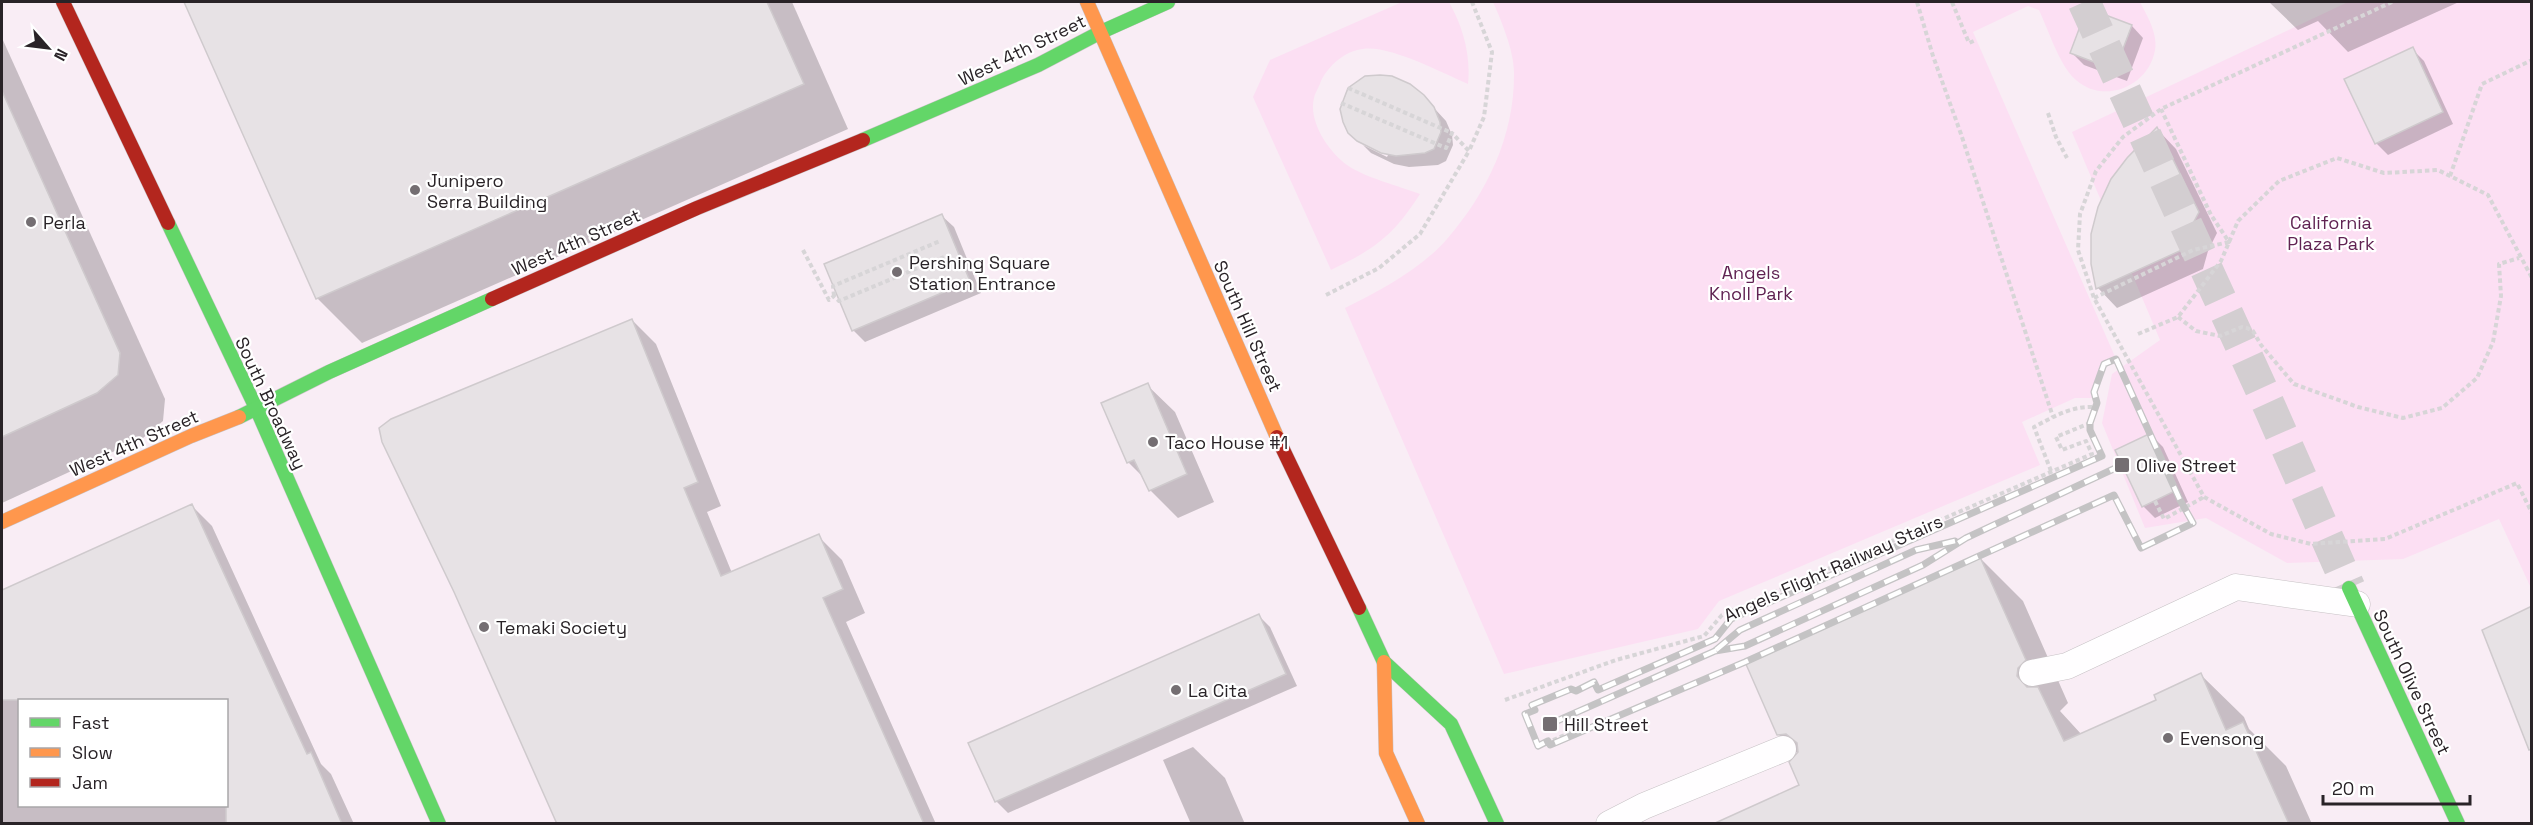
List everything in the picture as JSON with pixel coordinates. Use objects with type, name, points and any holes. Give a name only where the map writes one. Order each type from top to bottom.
[{"type":"main road","name":"South Broadway","points":[[63,2],[257,410],[439,824]]},
{"type":"main road","name":"South Hill Street","points":[[1088,2],[1253,385],[1384,662],[1451,724],[1497,824]]},
{"type":"main road","name":"West 4th Street","points":[[2,522],[191,436],[257,410],[328,372],[697,208],[942,108],[1038,65],[1101,32],[1168,2]]},
{"type":"main road","name":"South Olive Street","points":[[2353,596],[2458,824]]},
{"type":"main road","name":"South Hill Street","points":[[1384,662],[1386,753],[1418,824]]},
{"type":"lane","points":[[2032,673],[2067,666],[2236,587],[2353,596]]},
{"type":"lane","points":[[1610,824],[1644,806],[1783,749]]},
{"type":"path","points":[[1326,295],[1379,268],[1420,234],[1469,151],[1484,117],[1492,52],[1472,2]]},
{"type":"path","points":[[1917,2],[2053,417]]},
{"type":"path","points":[[1952,2],[1969,43],[1976,40]]},
{"type":"path","points":[[2392,2],[2161,110],[2123,136],[2096,171],[2080,214],[2078,250],[2094,298],[2205,497],[2271,534],[2311,544],[2385,539],[2517,483],[2532,513]]},
{"type":"path","points":[[2450,176],[2481,84],[2532,60]]},
{"type":"path","points":[[1348,88],[1452,133],[1469,151]]},
{"type":"path","points":[[1341,103],[1446,148],[1452,133]]},
{"type":"path","points":[[2161,110],[2211,215],[2229,242]]},
{"type":"path","points":[[2048,113],[2056,137],[2067,158]]},
{"type":"path","points":[[2138,334],[2178,317],[2221,261],[2238,222],[2279,181],[2337,158],[2384,173],[2438,170],[2488,195],[2531,278]]},
{"type":"path","points":[[940,241],[833,286],[834,296],[839,301],[944,257]]},
{"type":"path","points":[[2094,298],[2193,249],[2229,242]]},
{"type":"path","points":[[803,250],[829,300],[834,296]]},
{"type":"path","points":[[2178,317],[2196,331],[2210,335],[2220,336],[2242,327],[2247,328],[2253,332],[2294,384],[2358,407],[2403,418],[2442,408],[2477,378],[2493,342],[2501,296],[2499,264],[2519,258]]},
{"type":"path","points":[[2051,471],[2034,427],[2082,406],[2093,407]]},
{"type":"path","name":"Angels Flight Railway Stairs","points":[[1505,700],[1616,660],[1704,636],[1722,615],[2092,454],[2086,441],[2062,450],[2056,437],[2090,423]]},
{"type":"path","points":[[2155,501],[2164,519],[2205,497]]},
{"type":"path","points":[[1552,740],[1590,724]]},
{"type":"shaded area","points":[[2,2],[2531,2],[2531,823],[2,824]]},
{"type":"green space","points":[[1402,2],[1449,2],[1465,42],[1468,84],[1401,55],[1374,49],[1356,50],[1338,60],[1328,70],[1315,94],[1313,107],[1317,126],[1327,144],[1340,159],[1355,170],[1420,194],[1392,231],[1382,240],[1372,248],[1331,270],[1253,97],[1270,60]]},
{"type":"green space","name":"Angels Knoll Park","points":[[1493,2],[2140,2],[2155,37],[2156,44],[2151,63],[2135,82],[2112,91],[2099,91],[2087,87],[2070,74],[2039,10],[2028,6],[1973,32],[2116,359],[2104,364],[2097,382],[2095,398],[2075,398],[2022,422],[2040,465],[1719,601],[1698,629],[1504,674],[1345,308],[1400,278],[1437,250],[1462,221],[1486,182],[1504,140],[1510,118],[1514,72],[1509,45]]},
{"type":"green space","name":"California Plaza Park","points":[[2348,2],[2531,2],[2531,588],[2499,519],[2403,559],[2287,563],[2206,518],[2145,528],[2102,423],[2112,374],[2160,340],[2072,132]]},
{"type":"building","name":"Junipero Serra Building","points":[[184,2],[767,2],[804,84],[316,299]]},
{"type":"building","points":[[2087,8],[2132,25],[2115,70],[2070,53]]},
{"type":"building","points":[[2413,47],[2443,112],[2375,144],[2344,79]]},
{"type":"building","points":[[1365,76],[1392,76],[1410,84],[1434,107],[1441,132],[1434,149],[1425,153],[1396,156],[1381,153],[1357,141],[1348,133],[1340,109],[1348,88]]},
{"type":"building","name":"Perla","points":[[2,91],[120,353],[118,375],[97,393],[2,437]]},
{"type":"building","points":[[2157,127],[2199,212],[2189,231],[2184,249],[2096,289],[2091,264],[2091,234],[2098,207],[2111,179],[2127,158]]},
{"type":"building","name":"Pershing Square Station Entrance","points":[[942,214],[970,281],[852,331],[824,264]]},
{"type":"building","points":[[632,319],[698,482],[684,488],[721,576],[819,534],[843,589],[823,598],[924,824],[557,824],[454,592],[382,442],[379,428],[391,419]]},
{"type":"building","points":[[1148,383],[1187,474],[1149,491],[1134,460],[1127,463],[1101,403]]},
{"type":"building","points":[[2151,433],[2177,490],[2142,507],[2115,450]]},
{"type":"building","points":[[192,504],[307,754],[311,752],[342,824],[226,824],[228,699],[2,700],[2,590]]},
{"type":"building","points":[[1980,557],[2026,660],[2018,668],[2017,676],[2027,687],[2038,687],[2064,741],[2156,700],[2154,695],[2201,673],[2226,730],[2243,722],[2289,824],[1713,824],[1799,785],[1789,762],[1798,752],[1797,743],[1786,734],[1777,735],[1745,662]]},
{"type":"building","points":[[2532,606],[2532,749],[2529,750],[2482,630]]},
{"type":"building","name":"La Cita","points":[[1259,614],[1286,674],[995,802],[968,743]]},
{"type":"tunnel","points":[[2084,2],[2270,408],[2349,588]]},
{"type":"railway","points":[[2116,359],[2180,500],[2193,523],[2141,548],[2114,495],[1745,662],[1550,745],[1548,741],[1538,746],[1525,714],[1535,710],[1532,705],[1571,689],[1576,691],[1594,682],[1598,690],[1715,639],[1731,619],[2102,456],[2090,430],[2097,403],[2094,392],[2104,364],[2116,359]]},
{"type":"railway","points":[[1550,724],[1715,651],[1745,646],[1923,565],[1966,538],[2122,465]]},
{"type":"railway","points":[[1716,650],[1740,630],[1916,550],[1955,541]]},
{"type":"traffic: fast","points":[[863,140],[1038,65],[1101,32],[1168,2]]},
{"type":"traffic: fast","points":[[168,223],[257,410],[439,824]]},
{"type":"traffic: fast","points":[[239,417],[329,372],[492,299]]},
{"type":"traffic: fast","points":[[2349,588],[2458,824]]},
{"type":"traffic: fast","points":[[1359,608],[1384,662],[1451,724],[1497,824]]},
{"type":"traffic: slow","points":[[1087,2],[1277,437]]},
{"type":"traffic: slow","points":[[2,522],[191,436],[239,417]]},
{"type":"traffic: slow","points":[[1384,662],[1386,753],[1418,824]]},
{"type":"traffic: jam","points":[[63,2],[168,223]]},
{"type":"traffic: jam","points":[[492,299],[697,208],[863,140]]},
{"type":"traffic: jam","points":[[1277,437],[1359,608]]},
{"type":"place","name":"Junipero Serra Building","points":[[415,190]]},
{"type":"place","name":"Perla","points":[[31,222]]},
{"type":"place","name":"Pershing Square Station Entrance","points":[[897,272]]},
{"type":"place","name":"Taco House #1","points":[[1153,442]]},
{"type":"place","name":"Olive Street","points":[[2122,465]]},
{"type":"place","name":"Temaki Society","points":[[484,627]]},
{"type":"place","name":"La Cita","points":[[1176,690]]},
{"type":"place","name":"Hill Street","points":[[1550,724]]},
{"type":"place","name":"Evensong","points":[[2168,738]]}]
